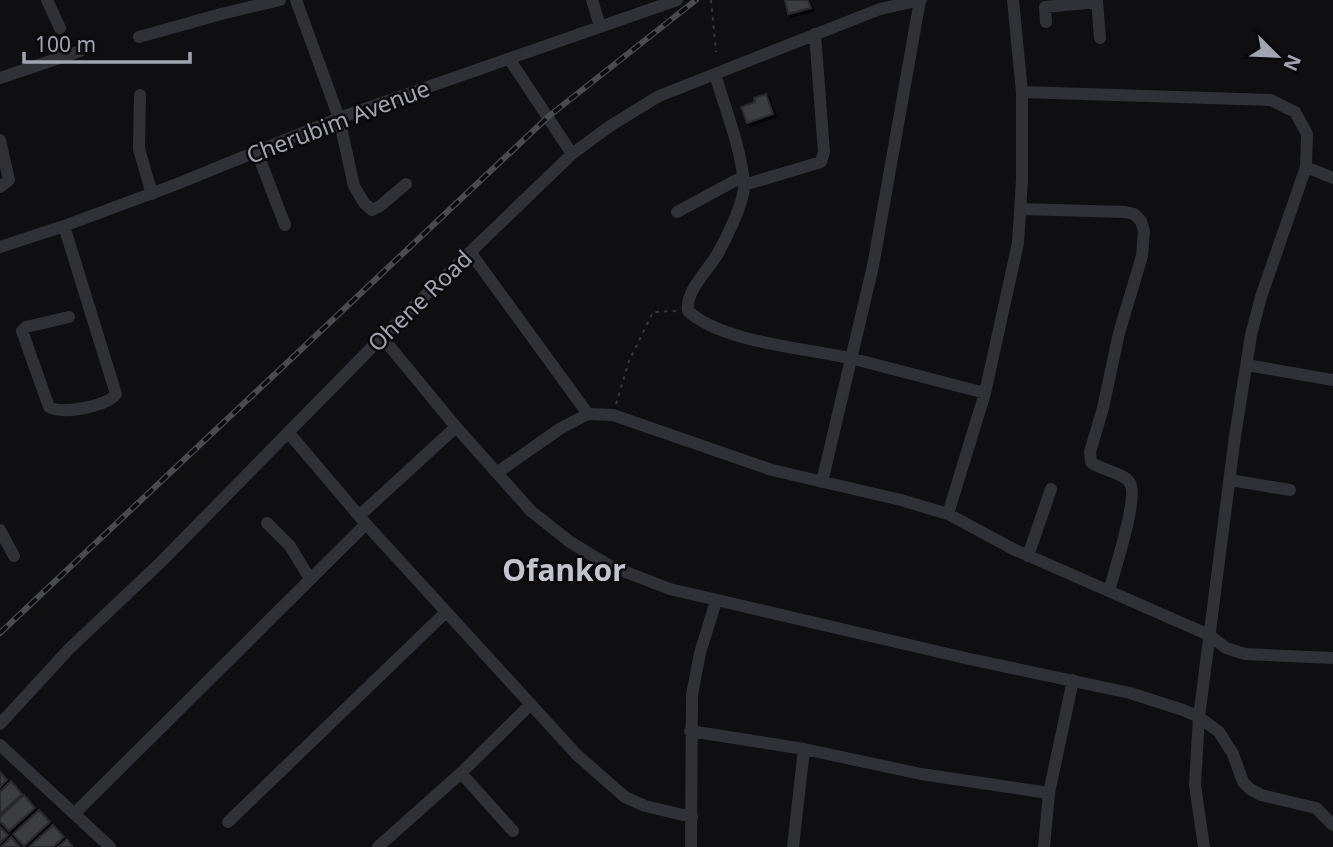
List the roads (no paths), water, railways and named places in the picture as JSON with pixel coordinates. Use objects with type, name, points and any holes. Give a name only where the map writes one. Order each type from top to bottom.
[{"type":"street","points":[[47,0],[60,28]]},
{"type":"street","points":[[215,0],[221,14]]},
{"type":"street","points":[[139,37],[280,0]]},
{"type":"street","points":[[296,0],[339,118],[354,186],[363,203],[372,210],[406,184]]},
{"type":"street","points":[[592,0],[600,26]]},
{"type":"street","name":"Cherubim Avenue","points":[[0,247],[152,194],[339,118],[677,0]]},
{"type":"street","points":[[822,482],[873,266],[921,0]]},
{"type":"street","name":"Ohene Road","points":[[0,724],[69,649],[160,563],[382,337],[572,155],[610,126],[659,96],[880,9],[921,0]]},
{"type":"street","points":[[948,514],[985,393],[1018,243],[1022,92],[1013,0]]},
{"type":"street","points":[[1046,22],[1045,3],[1097,1],[1100,38]]},
{"type":"street","points":[[677,212],[743,181],[821,162],[824,152],[815,34]]},
{"type":"street","points":[[0,78],[80,51]]},
{"type":"street","points":[[510,60],[572,155]]},
{"type":"street","points":[[715,74],[737,148],[743,181],[733,222],[718,254],[690,295],[688,312],[732,333],[852,359],[985,393]]},
{"type":"street","points":[[1022,92],[1271,100],[1296,112],[1307,134],[1306,166],[1261,297],[1251,335],[1230,480],[1199,717],[1195,785],[1204,847]]},
{"type":"street","points":[[140,95],[139,149],[152,194]]},
{"type":"street","points":[[0,140],[9,180],[0,187]]},
{"type":"street","points":[[257,152],[285,225]]},
{"type":"street","points":[[1306,166],[1333,178]]},
{"type":"street","points":[[1021,209],[1125,212],[1134,214],[1141,221],[1144,231],[1142,256],[1119,333],[1103,408],[1090,452],[1091,462],[1097,467],[1129,480],[1132,486],[1131,509],[1109,591]]},
{"type":"street","points":[[64,226],[116,394],[113,399],[69,411],[56,411],[48,407],[22,331],[26,327],[69,317]]},
{"type":"street","points":[[470,252],[588,414]]},
{"type":"street","points":[[382,337],[530,511],[570,542],[600,560],[647,581],[716,601],[1130,693],[1199,717],[1219,732],[1233,754],[1243,782],[1250,789],[1261,795],[1316,808],[1333,825]]},
{"type":"street","points":[[1247,365],[1333,380]]},
{"type":"street","points":[[498,472],[561,428],[588,414],[613,415],[772,470],[901,500],[948,514],[1028,556],[1209,635],[1226,649],[1245,654],[1333,659]]},
{"type":"street","points":[[74,814],[310,579],[362,520],[456,427]]},
{"type":"street","points":[[288,432],[362,520],[577,755],[625,797],[645,806],[692,817]]},
{"type":"street","points":[[1230,480],[1290,491]]},
{"type":"street","points":[[1028,556],[1051,489]]},
{"type":"street","points":[[267,523],[290,546],[310,579]]},
{"type":"street","points":[[0,530],[14,556]]},
{"type":"street","points":[[691,847],[692,695],[700,653],[716,601]]},
{"type":"street","points":[[228,822],[445,612]]},
{"type":"street","points":[[1044,847],[1049,793],[1073,680]]},
{"type":"street","points":[[378,847],[461,773],[530,705]]},
{"type":"street","points":[[690,730],[804,749],[921,774],[1049,793]]},
{"type":"street","points":[[0,744],[110,847]]},
{"type":"street","points":[[793,847],[804,749]]},
{"type":"street","points":[[461,773],[513,831]]},
{"type":"railway","points":[[0,633],[549,116],[696,0]]},
{"type":"district","name":"Ofankor","points":[[564,571]]}]
